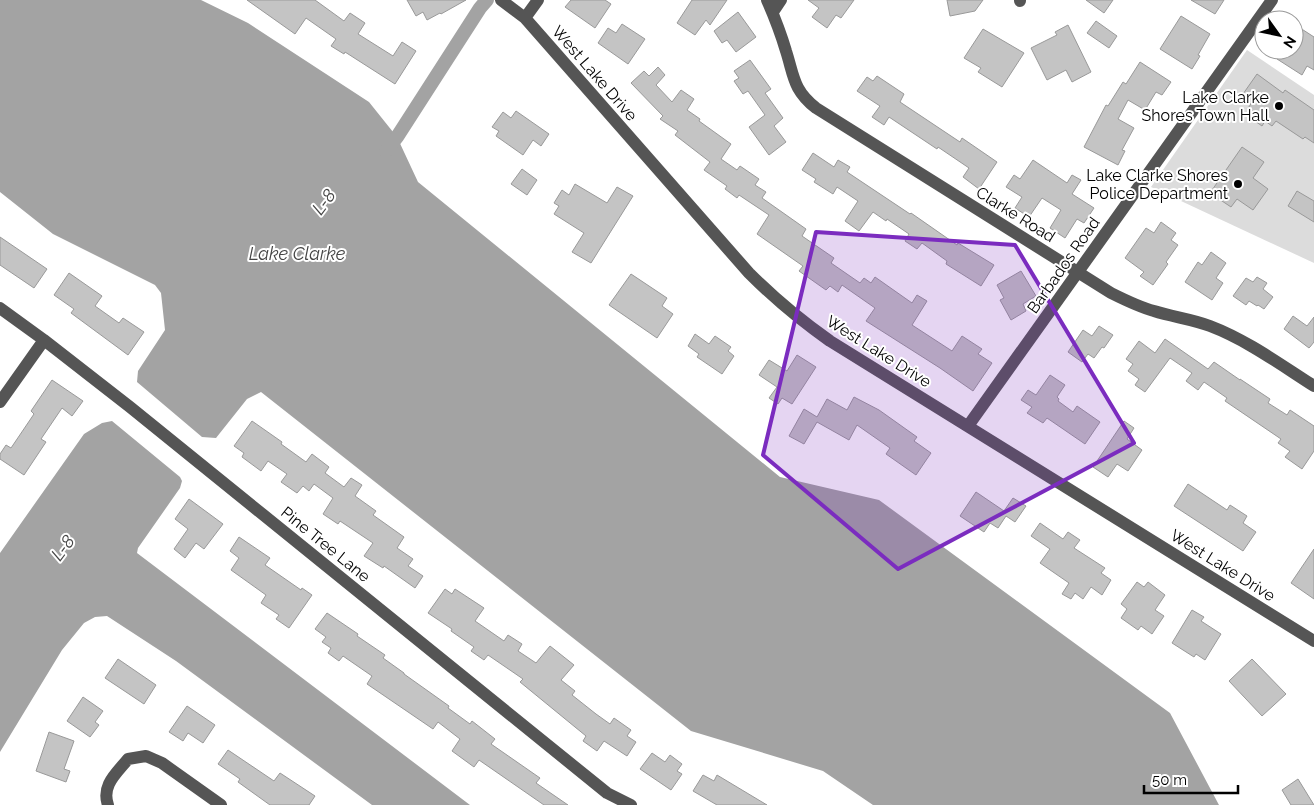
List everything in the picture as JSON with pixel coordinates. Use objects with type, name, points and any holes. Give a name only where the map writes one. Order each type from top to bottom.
[{"type":"street","points":[[525,18],[538,0]]},
{"type":"street","name":"Clarke Road","points":[[767,0],[773,12],[797,88],[809,102],[1111,293],[1128,302],[1155,312],[1210,326],[1227,333],[1314,386]]},
{"type":"street","points":[[773,12],[781,0]]},
{"type":"street","name":"Barbados Road","points":[[968,426],[1272,0]]},
{"type":"street","name":"West Lake Drive","points":[[506,3],[525,18],[749,273],[801,321],[830,341],[1314,641]]},
{"type":"street","name":"Pine Tree Lane","points":[[0,308],[130,407],[606,793],[631,805]]},
{"type":"street","points":[[0,402],[44,340]]},
{"type":"street","points":[[108,805],[106,798],[108,784],[128,759],[146,756],[162,763],[221,805]]},
{"type":"highlighted area","points":[[816,232],[1015,245],[1134,443],[898,569],[763,455]]},
{"type":"shaded area","points":[[1247,50],[1254,55],[1254,60],[1262,60],[1314,95],[1314,263],[1151,187]]},
{"type":"water","name":"Lake Clarke","points":[[0,0],[201,0],[248,23],[369,102],[397,137],[418,182],[780,477],[879,500],[1170,713],[1219,805],[873,805],[823,771],[691,731],[261,392],[247,399],[216,438],[202,437],[137,382],[138,371],[165,330],[161,293],[155,285],[53,234],[0,192]]},
{"type":"water","points":[[112,421],[180,477],[182,481],[180,488],[138,548],[137,553],[470,805],[372,805],[176,661],[107,616],[95,617],[84,623],[62,650],[0,752],[0,553],[84,434],[102,423]]},
{"type":"building","points":[[247,0],[315,0],[344,21],[350,13],[365,23],[358,34],[393,56],[402,42],[416,51],[395,84],[345,52],[344,54],[331,46],[336,39],[306,18],[295,34]]},
{"type":"building","points":[[407,0],[466,0],[427,20],[423,12],[416,16]]},
{"type":"building","points":[[571,0],[605,0],[611,4],[595,28],[565,7]]},
{"type":"building","points":[[692,0],[727,0],[710,25],[706,20],[695,35],[677,23]]},
{"type":"building","points":[[808,0],[854,0],[841,18],[836,15],[827,28],[812,17],[819,8]]},
{"type":"building","points":[[947,0],[983,0],[975,11],[950,16]]},
{"type":"building","points":[[1086,0],[1113,0],[1104,13]]},
{"type":"building","points":[[1191,0],[1224,0],[1215,14]]},
{"type":"building","points":[[738,12],[756,37],[736,52],[727,40],[722,43],[714,31]]},
{"type":"building","points":[[1181,16],[1210,34],[1192,69],[1160,49]]},
{"type":"building","points":[[1096,21],[1117,36],[1109,48],[1087,33]]},
{"type":"building","points":[[622,24],[645,39],[628,64],[598,43],[608,28],[616,33]]},
{"type":"building","points":[[1068,25],[1091,72],[1072,82],[1066,70],[1047,80],[1031,48],[1057,35],[1055,32]]},
{"type":"building","points":[[983,29],[1024,53],[1002,87],[978,72],[981,68],[964,58]]},
{"type":"building","points":[[1304,30],[1314,37],[1314,70],[1307,66],[1302,75],[1279,60],[1304,60]]},
{"type":"building","points":[[750,60],[771,89],[765,93],[783,118],[774,126],[786,142],[769,155],[749,127],[765,115],[748,91],[743,94],[734,81],[739,78],[734,71]]},
{"type":"building","points":[[1140,62],[1171,82],[1162,95],[1156,92],[1145,110],[1128,100],[1118,119],[1134,128],[1122,150],[1125,151],[1118,165],[1084,147],[1106,105],[1108,106],[1123,82],[1126,84]]},
{"type":"building","points":[[658,67],[665,75],[656,85],[672,102],[681,90],[694,99],[687,110],[731,144],[721,159],[737,170],[740,166],[759,179],[755,185],[766,192],[762,198],[806,229],[802,236],[834,258],[831,263],[860,283],[864,278],[871,283],[875,277],[912,303],[917,295],[927,301],[912,325],[952,351],[962,336],[982,349],[978,354],[992,363],[973,391],[866,321],[875,308],[842,285],[838,292],[830,286],[826,290],[799,271],[803,266],[757,234],[769,215],[739,195],[737,198],[725,189],[727,186],[704,170],[710,162],[675,135],[678,131],[660,119],[663,116],[631,83],[644,71],[649,76]]},
{"type":"building","name":"Lake Clarke Shores Town Hall","points":[[1257,74],[1283,93],[1285,90],[1314,110],[1314,143],[1305,137],[1303,139],[1276,121],[1272,126],[1265,121],[1262,126],[1252,119],[1255,113],[1248,108],[1251,104],[1247,101],[1249,98],[1243,94]]},
{"type":"building","points":[[877,76],[904,94],[900,102],[960,142],[962,138],[997,162],[979,189],[963,177],[969,168],[938,147],[937,149],[889,117],[884,125],[872,117],[880,106],[857,91],[867,77],[873,81]]},
{"type":"building","points":[[516,111],[549,134],[541,146],[533,140],[523,155],[496,136],[499,131],[492,127],[503,112],[511,118]]},
{"type":"building","name":"Lake Clarke Shores Police Department","points":[[1242,147],[1264,162],[1253,178],[1268,189],[1253,210],[1237,199],[1231,207],[1210,193]]},
{"type":"building","points":[[813,153],[834,167],[838,160],[850,167],[847,172],[957,245],[958,243],[994,265],[981,286],[946,264],[947,261],[922,243],[917,249],[905,241],[909,234],[873,212],[859,231],[845,221],[858,201],[837,187],[833,194],[814,182],[816,179],[802,170]]},
{"type":"building","points":[[1033,160],[1067,183],[1072,175],[1081,180],[1072,194],[1094,208],[1084,223],[1077,219],[1065,238],[1050,228],[1061,210],[1042,198],[1029,217],[1015,208],[1022,197],[1006,187],[1014,175],[1020,179]]},
{"type":"building","points":[[522,169],[537,180],[527,195],[511,184]]},
{"type":"building","points":[[575,184],[607,203],[617,187],[633,196],[591,263],[572,252],[584,233],[554,214],[559,206],[554,203],[562,190],[569,195]]},
{"type":"building","points":[[1297,191],[1314,201],[1314,222],[1288,206]]},
{"type":"building","points":[[1161,222],[1176,233],[1171,240],[1178,245],[1166,262],[1168,264],[1153,285],[1140,276],[1144,272],[1125,258],[1146,228],[1154,233]]},
{"type":"building","points":[[0,237],[47,269],[34,288],[0,265]]},
{"type":"building","points":[[1211,252],[1226,263],[1216,278],[1223,283],[1212,300],[1185,282],[1198,262],[1202,265]]},
{"type":"building","points":[[1021,271],[1036,296],[1023,304],[1026,311],[1011,320],[1000,300],[1004,298],[997,285]]},
{"type":"building","points":[[69,273],[102,296],[95,306],[119,323],[123,318],[144,332],[128,355],[71,313],[74,309],[54,295]]},
{"type":"building","points":[[631,274],[667,298],[662,306],[673,314],[657,338],[609,305]]},
{"type":"building","points":[[1257,277],[1267,283],[1263,289],[1273,297],[1264,309],[1249,301],[1246,305],[1233,296],[1246,278],[1253,282]]},
{"type":"building","points":[[1293,316],[1307,326],[1314,317],[1314,342],[1309,348],[1284,329]]},
{"type":"building","points":[[1099,326],[1113,335],[1094,358],[1088,354],[1082,362],[1068,352],[1083,330],[1092,336]]},
{"type":"building","points":[[695,334],[709,344],[715,336],[731,347],[728,351],[734,356],[722,374],[697,357],[699,354],[688,346]]},
{"type":"building","points":[[1165,339],[1208,369],[1214,362],[1270,399],[1268,403],[1287,415],[1290,410],[1314,426],[1314,451],[1302,469],[1285,457],[1290,451],[1278,443],[1281,439],[1225,401],[1227,398],[1204,382],[1198,390],[1186,381],[1192,373],[1170,358],[1145,392],[1135,385],[1139,379],[1128,371],[1133,364],[1126,359],[1139,341],[1155,353]]},
{"type":"building","points":[[797,355],[816,367],[792,404],[782,398],[778,404],[769,398],[777,387],[759,375],[769,360],[787,371]]},
{"type":"building","points":[[1050,375],[1065,385],[1057,397],[1058,401],[1073,412],[1077,406],[1100,422],[1085,444],[1047,418],[1043,423],[1027,413],[1032,407],[1021,400],[1028,390],[1036,395]]},
{"type":"building","points":[[52,380],[83,401],[72,416],[62,408],[41,439],[46,442],[24,475],[0,459],[0,454],[6,445],[11,448],[34,414],[31,411]]},
{"type":"building","points":[[854,397],[879,410],[917,437],[914,441],[931,453],[916,475],[886,454],[890,448],[857,425],[849,440],[817,422],[804,444],[789,436],[804,409],[817,417],[827,399],[847,410]]},
{"type":"building","points":[[252,421],[306,462],[312,454],[329,467],[325,473],[344,487],[351,478],[362,485],[355,496],[376,511],[373,515],[404,537],[397,548],[413,559],[408,566],[423,576],[415,588],[384,566],[383,568],[364,556],[373,543],[340,521],[338,524],[323,514],[333,498],[314,484],[309,491],[303,486],[297,493],[281,482],[287,474],[268,461],[261,471],[242,457],[244,453],[234,446]]},
{"type":"building","points":[[1124,421],[1134,428],[1127,439],[1142,450],[1128,471],[1117,464],[1108,477],[1093,467]]},
{"type":"building","points":[[1188,484],[1227,510],[1230,505],[1247,516],[1243,523],[1256,532],[1243,551],[1174,506]]},
{"type":"building","points":[[976,492],[1004,511],[1013,498],[1026,506],[1015,522],[1006,516],[998,528],[990,523],[984,532],[960,516]]},
{"type":"building","points":[[189,499],[223,524],[204,549],[196,543],[185,558],[174,549],[188,529],[175,519]]},
{"type":"building","points":[[1040,523],[1063,539],[1068,532],[1080,540],[1074,548],[1105,568],[1101,573],[1111,580],[1102,595],[1091,587],[1083,599],[1075,593],[1071,599],[1062,594],[1069,583],[1040,563],[1050,549],[1031,536]]},
{"type":"building","points":[[239,537],[270,558],[265,565],[301,590],[302,588],[312,595],[289,628],[276,619],[279,615],[261,603],[266,595],[231,570],[239,558],[230,551]]},
{"type":"building","points":[[1314,549],[1314,599],[1291,583]]},
{"type":"building","points":[[1137,582],[1144,587],[1148,582],[1165,595],[1155,610],[1164,616],[1152,634],[1141,626],[1138,630],[1121,618],[1127,609],[1121,604]]},
{"type":"building","points":[[445,589],[452,594],[455,589],[484,608],[475,621],[504,641],[508,635],[522,644],[518,651],[536,663],[550,646],[574,665],[561,680],[575,691],[572,695],[610,724],[614,718],[631,730],[627,736],[636,742],[627,756],[604,741],[597,751],[583,741],[586,736],[520,682],[523,679],[488,655],[484,660],[471,651],[474,647],[428,613]]},
{"type":"building","points":[[1192,610],[1204,617],[1201,621],[1221,634],[1205,660],[1196,654],[1194,657],[1172,643]]},
{"type":"building","points":[[327,613],[385,655],[383,658],[449,706],[448,708],[470,724],[472,721],[495,739],[491,744],[540,778],[536,783],[568,805],[544,805],[479,760],[474,767],[452,751],[460,739],[438,722],[433,729],[367,684],[372,676],[343,656],[339,661],[328,653],[331,648],[322,642],[326,637],[315,629]]},
{"type":"building","points":[[118,659],[156,685],[144,704],[105,678]]},
{"type":"building","points":[[1252,659],[1286,694],[1262,716],[1229,681]]},
{"type":"building","points":[[83,697],[103,711],[95,722],[99,725],[90,737],[67,721]]},
{"type":"building","points":[[187,706],[215,725],[203,743],[188,733],[183,741],[169,732]]},
{"type":"building","points":[[49,732],[74,741],[64,769],[70,771],[66,782],[36,771]]},
{"type":"building","points":[[228,750],[274,781],[280,773],[315,796],[309,805],[270,805],[238,782],[240,779],[218,764]]},
{"type":"building","points":[[652,753],[665,762],[670,755],[682,764],[677,771],[682,774],[671,790],[640,769]]},
{"type":"building","points":[[703,775],[714,781],[717,775],[767,805],[717,805],[693,791]]},
{"type":"building","points":[[1298,779],[1314,805],[1291,805],[1282,790]]},
{"type":"waterway","name":"L-8","points":[[386,151],[487,0]]},
{"type":"place","name":"Lake Clarke Shores Town Hall","points":[[1279,106]]},
{"type":"place","name":"Lake Clarke Shores Police Department","points":[[1238,184]]}]
